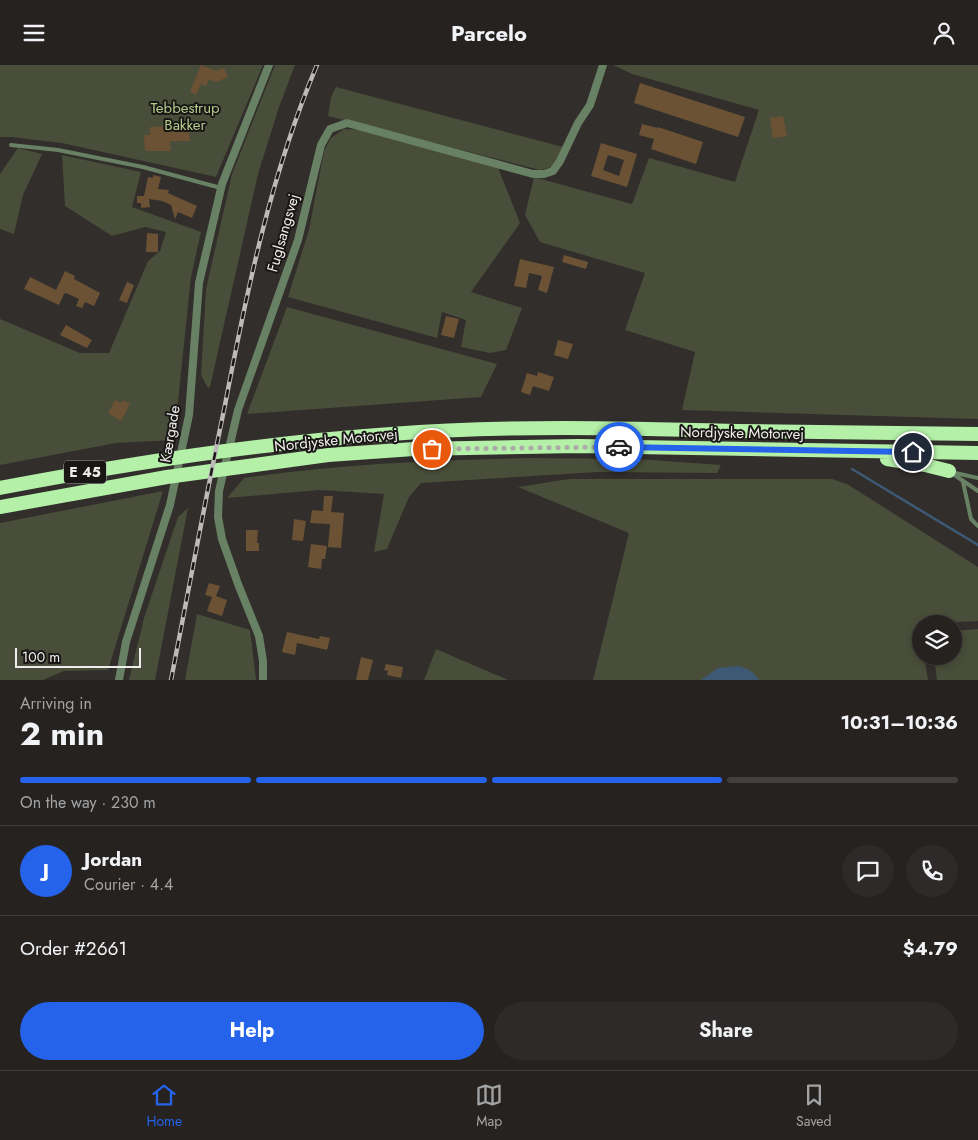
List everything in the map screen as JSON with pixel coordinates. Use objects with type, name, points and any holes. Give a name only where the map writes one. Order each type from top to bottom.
[{"type":"highway","name":"Nordjyske Motorvej","points":[[0,488],[171,457],[392,433],[633,428],[978,433]]},
{"type":"highway","name":"Nordjyske Motorvej","points":[[0,507],[167,477],[237,467],[328,455],[414,449],[579,447],[978,453]]},
{"type":"highway","points":[[579,447],[778,457],[880,459],[925,465],[948,471]]},
{"type":"street","name":"Kærgade","points":[[119,680],[126,642],[170,505],[189,415],[199,283],[221,188],[269,65]]},
{"type":"street","name":"Fuglsangsvej","points":[[263,680],[263,661],[259,636],[222,539],[218,517],[219,491],[238,410],[298,240],[321,145],[330,129],[347,123],[533,174],[544,174],[553,171],[560,161],[578,123],[590,105],[603,65]]},
{"type":"lane","points":[[11,145],[58,150],[114,161],[221,188]]},
{"type":"lane","points":[[948,471],[978,478]]},
{"type":"lane","points":[[948,471],[978,491]]},
{"type":"lane","points":[[962,482],[971,519],[978,527]]},
{"type":"green space","name":"Tebbestrup Bakker","points":[[0,65],[263,65],[216,177],[62,143],[0,137]]},
{"type":"green space","points":[[275,65],[295,65],[279,107],[258,174],[210,387],[208,388],[201,375],[206,289],[232,174]]},
{"type":"green space","points":[[613,65],[978,65],[978,419],[682,410],[695,352],[625,330],[645,273],[540,242],[525,215],[534,177],[632,204],[649,158],[735,182],[759,110],[632,74]]},
{"type":"green space","points":[[336,87],[563,147],[560,158],[552,167],[540,170],[328,116],[331,97]]},
{"type":"green space","points":[[344,129],[364,130],[497,165],[520,223],[471,292],[522,308],[506,350],[490,353],[461,347],[466,320],[442,312],[437,338],[288,297],[309,230],[324,151],[331,138]]},
{"type":"green space","points":[[18,148],[42,154],[23,195],[14,234],[0,229],[0,174]]},
{"type":"green space","points":[[62,155],[141,172],[132,207],[201,232],[191,277],[174,440],[116,443],[0,465],[0,319],[80,353],[109,353],[148,261],[160,251],[166,232],[145,227],[112,236],[65,206]]},
{"type":"green space","points":[[287,307],[497,364],[481,397],[247,414]]},
{"type":"green space","points":[[528,458],[638,459],[721,465],[717,473],[598,472],[421,483],[409,497],[387,549],[374,552],[384,494],[319,490],[227,498],[244,478],[279,473],[386,463]]},
{"type":"green space","points":[[569,479],[832,479],[847,484],[978,567],[978,621],[962,622],[962,615],[912,615],[912,665],[926,665],[928,680],[593,680],[629,533],[518,487]]},
{"type":"green space","points":[[163,491],[108,670],[64,671],[43,680],[0,680],[0,523]]},
{"type":"green space","points":[[188,508],[155,680],[129,680],[144,618],[178,517]]},
{"type":"green space","points":[[197,614],[250,630],[256,680],[185,680]]},
{"type":"green space","points":[[978,629],[978,680],[937,680],[935,665],[962,665],[962,630]]},
{"type":"green space","points":[[436,649],[508,680],[424,680]]},
{"type":"water","points":[[737,666],[750,670],[759,680],[701,680],[718,668]]},
{"type":"building","points":[[201,65],[216,71],[224,68],[228,77],[216,82],[209,79],[206,86],[201,84],[196,95],[190,92]]},
{"type":"building","points":[[640,83],[745,117],[738,137],[634,103]]},
{"type":"building","points":[[783,116],[787,136],[773,138],[770,118]]},
{"type":"building","points":[[642,124],[658,127],[703,142],[696,164],[651,149],[654,139],[639,135]]},
{"type":"building","points":[[170,126],[170,132],[189,131],[190,141],[170,141],[171,151],[145,151],[144,135],[150,135],[150,127]]},
{"type":"building","points":[[601,143],[637,154],[627,187],[591,176]],"holes":[[[608,155],[624,160],[619,176],[603,170]]]},
{"type":"building","points":[[153,175],[161,177],[158,189],[169,190],[168,193],[197,206],[192,218],[178,212],[175,219],[171,205],[162,201],[149,199],[150,207],[141,208],[141,203],[137,203],[137,196],[144,196],[148,177],[153,178]]},
{"type":"building","points":[[147,233],[158,234],[158,252],[146,252]]},
{"type":"building","points":[[564,255],[588,262],[586,269],[562,262]]},
{"type":"building","points":[[520,259],[554,267],[547,293],[538,290],[542,276],[529,273],[526,288],[514,286]]},
{"type":"building","points":[[65,271],[75,276],[74,279],[100,293],[94,306],[85,302],[82,308],[76,306],[79,299],[66,293],[59,305],[24,289],[30,277],[56,290]]},
{"type":"building","points":[[127,282],[134,285],[127,303],[119,300]]},
{"type":"building","points":[[446,316],[459,319],[454,338],[441,335]]},
{"type":"building","points":[[66,325],[92,340],[87,348],[60,335]]},
{"type":"building","points":[[558,340],[573,344],[568,359],[554,355]]},
{"type":"building","points":[[538,372],[554,377],[549,391],[533,386],[530,395],[521,392],[527,373],[537,376]]},
{"type":"building","points":[[115,400],[122,403],[123,400],[130,404],[121,421],[108,413]]},
{"type":"building","points":[[324,496],[333,496],[331,512],[344,513],[341,548],[328,547],[330,524],[310,523],[312,510],[323,511]]},
{"type":"building","points":[[294,519],[306,521],[303,541],[292,540]]},
{"type":"building","points":[[246,530],[258,530],[257,543],[259,543],[259,551],[246,551]]},
{"type":"building","points":[[311,544],[327,546],[325,559],[322,559],[321,569],[308,567]]},
{"type":"building","points":[[209,583],[220,586],[216,596],[227,600],[222,616],[207,611],[212,597],[205,595]]},
{"type":"building","points":[[287,632],[319,639],[320,636],[330,638],[327,650],[297,643],[295,655],[282,652]]},
{"type":"building","points":[[361,657],[373,660],[368,680],[356,680]]},
{"type":"building","points":[[386,664],[403,667],[401,678],[387,675],[388,671],[384,670]]},
{"type":"waterway","points":[[852,469],[978,545]]},
{"type":"railway","points":[[171,680],[242,319],[262,233],[286,148],[317,65]]},
{"type":"way so far","points":[[432,449],[619,447]]},
{"type":"route","points":[[619,447],[913,452]]}]
